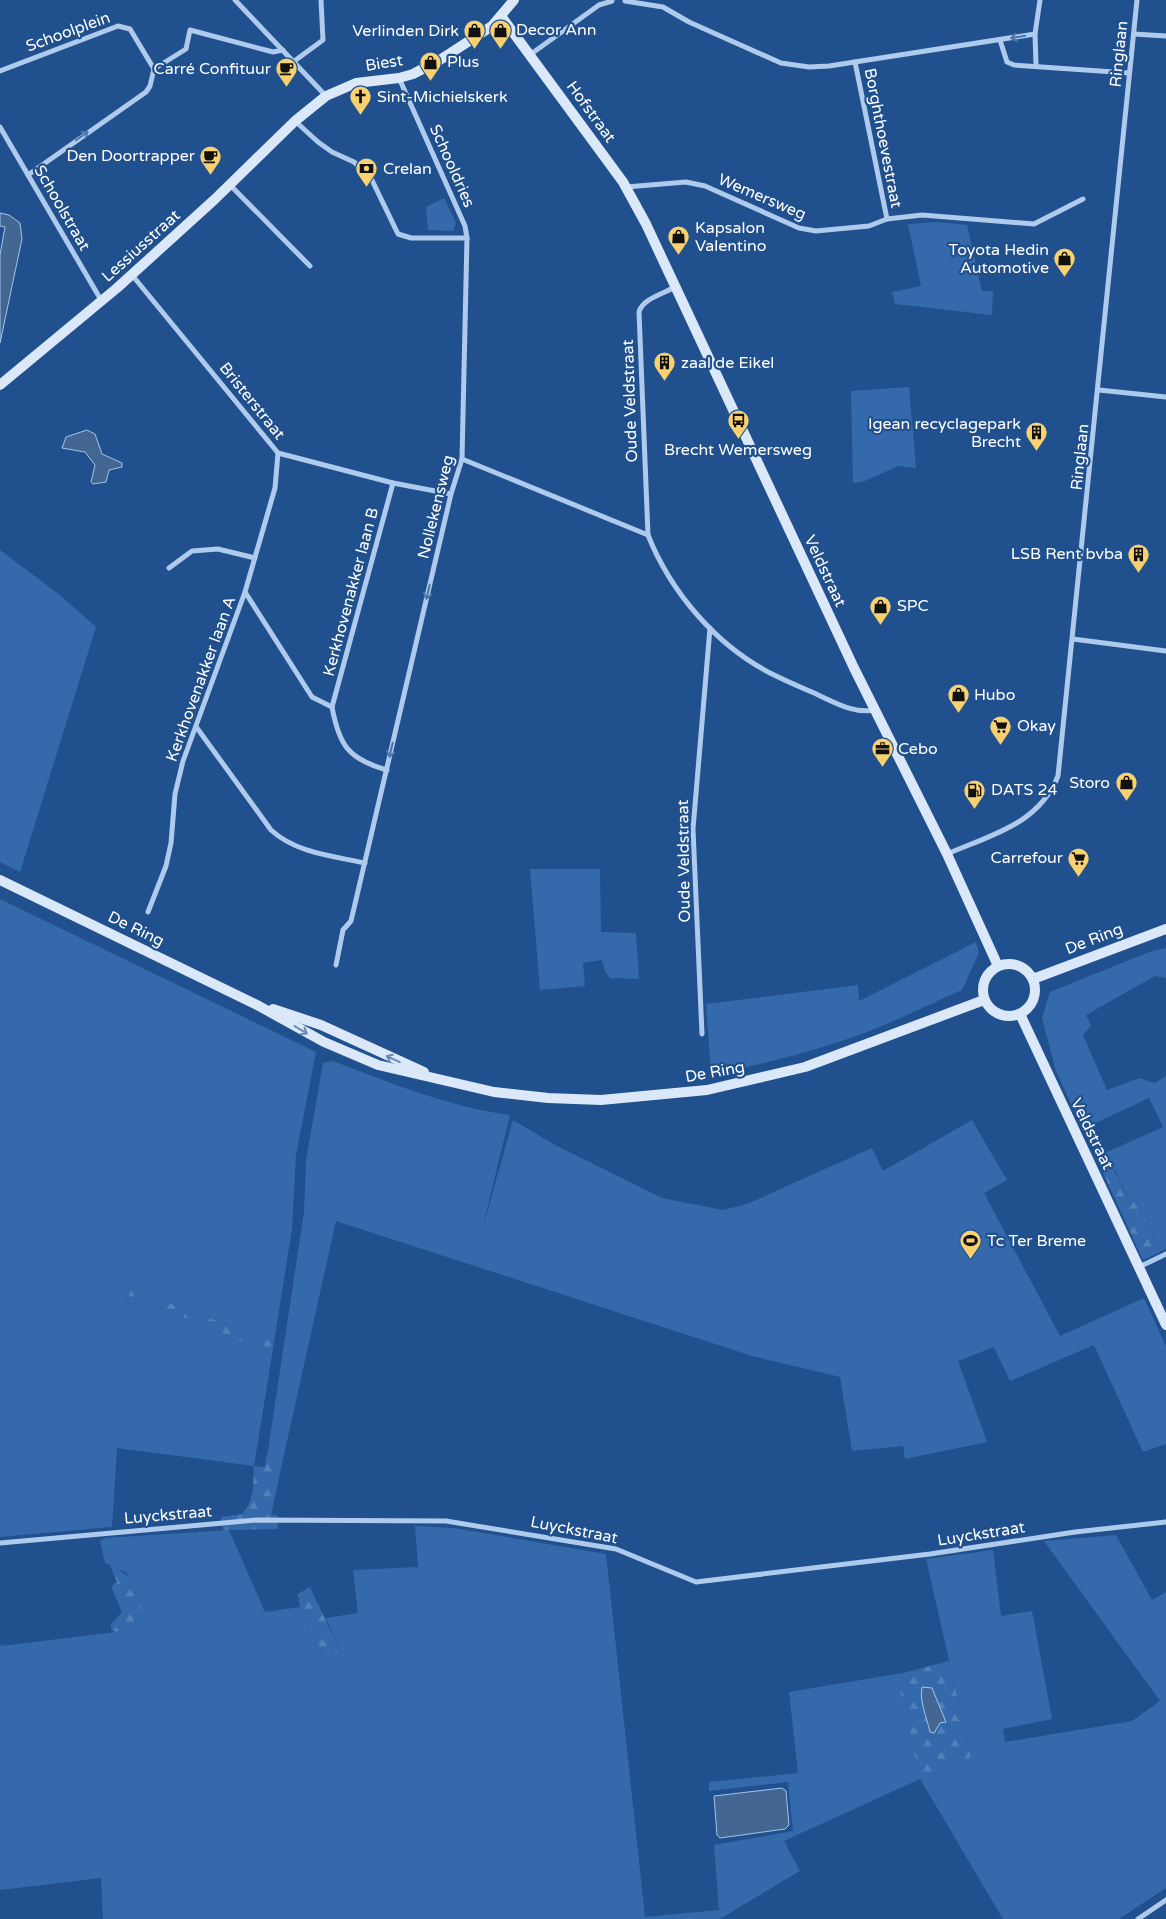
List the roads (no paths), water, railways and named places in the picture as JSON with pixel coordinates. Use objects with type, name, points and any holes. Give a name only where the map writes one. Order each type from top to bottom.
[{"type":"main road","name":"Biest","points":[[295,121],[326,96],[343,87],[368,80],[399,78],[442,58],[487,29],[514,0]]},
{"type":"main road","name":"Hofstraat","points":[[501,16],[531,54],[626,187]]},
{"type":"main road","name":"Lessiusstraat","points":[[0,385],[102,301],[230,185],[295,121]]},
{"type":"main road","name":"Veldstraat","points":[[626,187],[676,287],[875,710],[947,854],[998,966]]},
{"type":"main road","name":"De Ring","points":[[0,880],[259,1006],[318,1039],[378,1065],[400,1072],[494,1092],[548,1098],[601,1100],[707,1090],[805,1067],[984,1000]]},
{"type":"main road","name":"De Ring","points":[[1033,979],[1166,929]]},
{"type":"main road","points":[[1014,964],[1022,967],[1033,979],[1035,994],[1032,1002],[1020,1014],[1004,1016],[996,1013],[984,1000],[983,985],[986,977],[998,966],[1014,964]]},
{"type":"main road","name":"Veldstraat","points":[[1020,1014],[1166,1325]]},
{"type":"street","points":[[235,0],[326,96]]},
{"type":"street","points":[[293,62],[323,40],[321,0]]},
{"type":"street","points":[[1036,65],[1035,34],[1040,0]]},
{"type":"street","name":"Ringlaan","points":[[947,854],[1027,818],[1043,804],[1052,791],[1058,776],[1099,390],[1137,0]]},
{"type":"street","points":[[531,54],[599,5],[612,1]]},
{"type":"street","name":"Borghthoevestraat","points":[[625,1],[663,7],[689,22],[781,63],[809,67],[855,62],[1035,34]]},
{"type":"street","name":"Schoolplein","points":[[0,71],[118,26],[130,29],[154,68]]},
{"type":"street","points":[[28,174],[146,92],[150,86],[154,68],[186,49],[190,30],[273,52],[283,50]]},
{"type":"street","points":[[1134,34],[1166,36]]},
{"type":"street","points":[[1000,40],[1007,62],[1014,65],[1036,65],[1129,73]]},
{"type":"street","name":"Borghthoevestraat","points":[[855,62],[886,219]]},
{"type":"street","name":"Schooldries","points":[[399,78],[465,226],[467,238]]},
{"type":"street","points":[[295,121],[318,142],[332,152],[354,162],[370,176],[377,185],[398,234],[411,238],[467,238]]},
{"type":"street","name":"Schoolstraat","points":[[0,127],[102,301]]},
{"type":"street","name":"Wemersweg","points":[[626,187],[686,182],[705,186],[799,228],[816,231],[869,226],[886,219],[922,215],[1034,224],[1083,199]]},
{"type":"street","points":[[230,185],[310,266]]},
{"type":"street","name":"Nollekensweg","points":[[336,966],[343,930],[351,921],[451,494],[462,459],[467,238]]},
{"type":"street","name":"Bristerstraat","points":[[132,274],[278,453],[393,483],[451,494]]},
{"type":"street","name":"Oude Veldstraat","points":[[676,287],[646,302],[640,307],[639,312],[648,535],[657,557],[678,593],[710,628],[739,652],[771,674],[857,712],[875,710]]},
{"type":"street","points":[[1099,390],[1166,397]]},
{"type":"street","name":"Kerkhovenakker laan A","points":[[148,912],[166,866],[175,794],[183,761],[197,728],[245,592],[275,488],[278,453]]},
{"type":"street","points":[[462,459],[648,535]]},
{"type":"street","name":"Kerkhovenakker laan B","points":[[332,707],[393,483]]},
{"type":"street","points":[[169,568],[192,551],[218,549],[255,558]]},
{"type":"street","points":[[245,592],[312,697],[332,707],[336,731],[344,746],[352,755],[367,765],[387,770]]},
{"type":"street","name":"Oude Veldstraat","points":[[702,1034],[693,829],[710,628]]},
{"type":"street","points":[[1073,639],[1166,651]]},
{"type":"street","points":[[197,728],[271,830],[283,841],[311,851],[364,863]]},
{"type":"street","points":[[1139,1267],[1166,1254]]},
{"type":"street","name":"Luyckstraat","points":[[0,1543],[257,1520],[446,1520],[616,1548],[696,1582],[930,1554],[1075,1532],[1166,1522]]},
{"type":"street","points":[[1138,1919],[1166,1900]]},
{"type":"place","name":"Decor Ann","points":[[500,49]]},
{"type":"place","name":"Verlinden Dirk","points":[[475,50]]},
{"type":"place","name":"Plus","points":[[431,81]]},
{"type":"place","name":"Carré Confituur","points":[[287,88]]},
{"type":"place","name":"Sint-Michielskerk","points":[[361,116]]},
{"type":"place","name":"Den Doortrapper","points":[[211,175]]},
{"type":"place","name":"Crelan","points":[[367,188]]},
{"type":"place","name":"Kapsalon Valentino","points":[[679,256]]},
{"type":"place","name":"Toyota Hedin Automotive","points":[[1065,278]]},
{"type":"place","name":"zaal de Eikel","points":[[665,382]]},
{"type":"place","name":"Brecht Wemersweg","points":[[738,440]]},
{"type":"place","name":"Igean recyclagepark Brecht","points":[[1037,452]]},
{"type":"place","name":"LSB Rent bvba","points":[[1139,573]]},
{"type":"place","name":"SPC","points":[[881,625]]},
{"type":"place","name":"Hubo","points":[[958,714]]},
{"type":"place","name":"Okay","points":[[1001,745]]},
{"type":"place","name":"Cebo","points":[[882,768]]},
{"type":"place","name":"Storo","points":[[1126,802]]},
{"type":"place","name":"DATS 24","points":[[975,809]]},
{"type":"place","name":"Carrefour","points":[[1079,877]]},
{"type":"place","name":"Tc Ter Breme","points":[[971,1260]]}]
